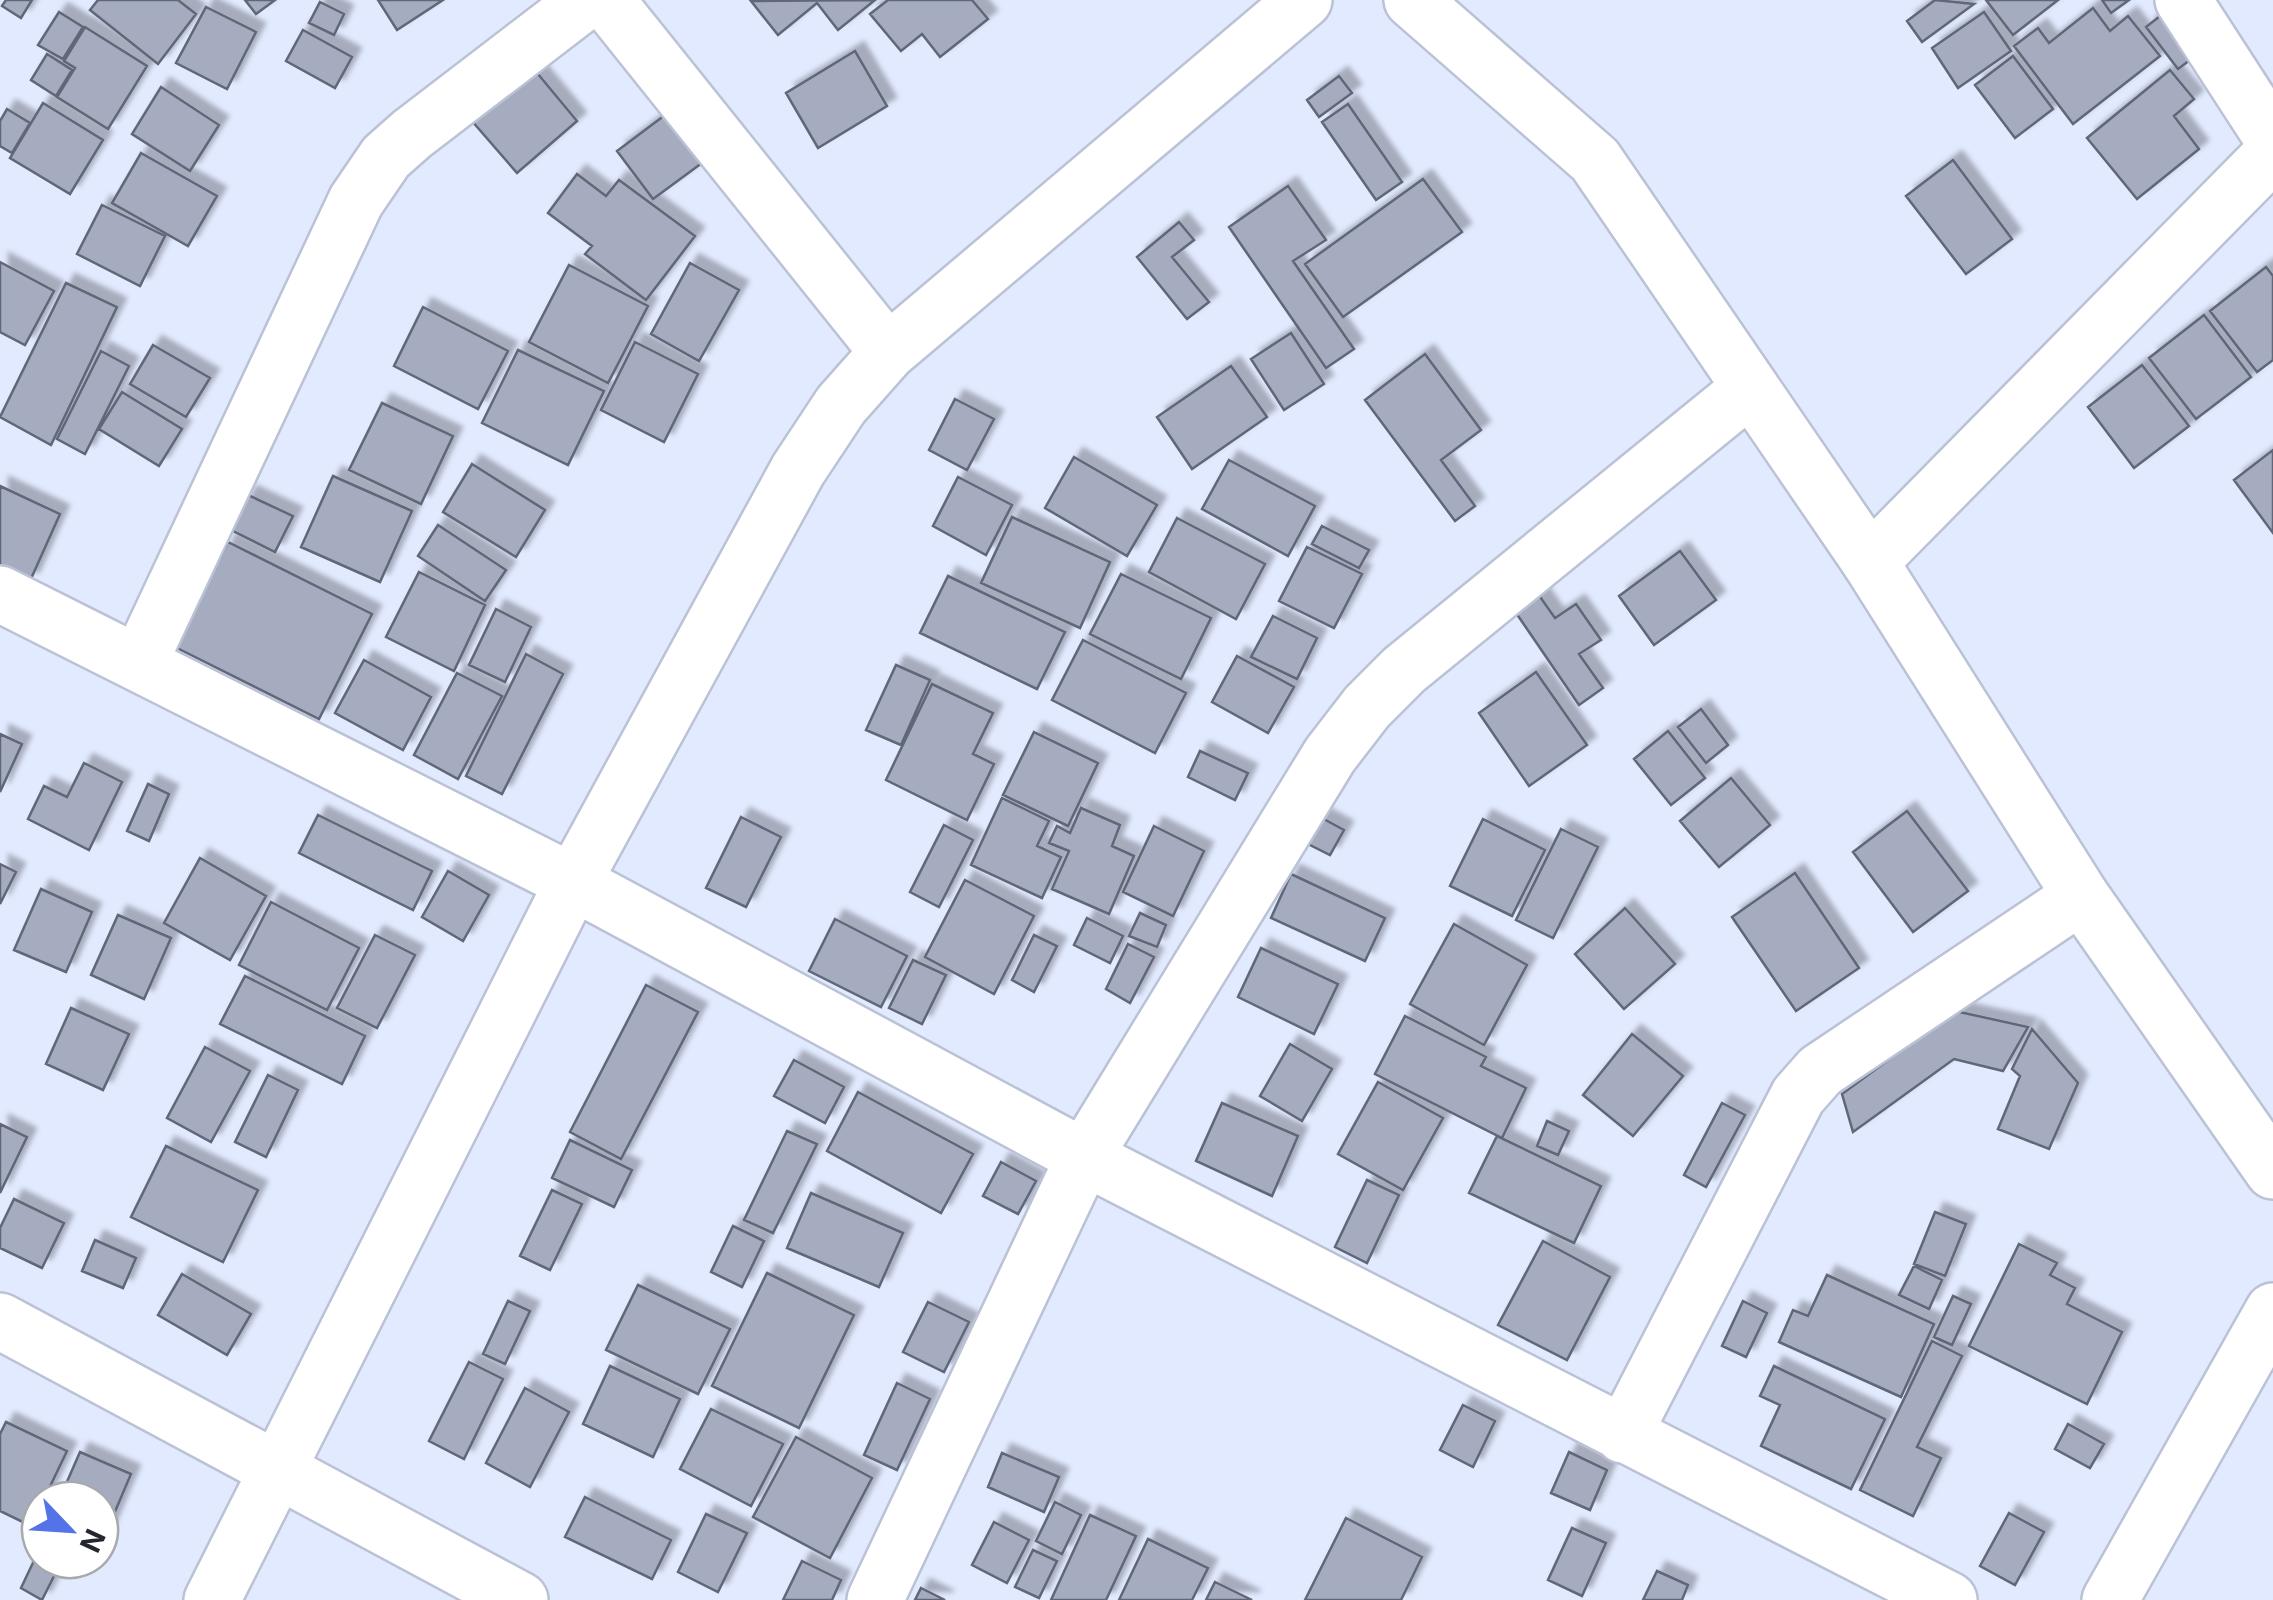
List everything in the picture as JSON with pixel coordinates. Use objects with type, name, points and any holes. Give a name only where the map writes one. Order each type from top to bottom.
[{"type":"street","points":[[139,663],[356,201],[399,145],[587,0]]},
{"type":"street","points":[[606,0],[888,352]]},
{"type":"street","points":[[212,1600],[573,882],[798,470],[841,405],[888,352],[1304,0]]},
{"type":"street","points":[[1412,0],[1596,160],[1749,390],[1870,562],[2081,896],[2273,1171]]},
{"type":"street","points":[[2183,0],[2273,139]]},
{"type":"street","points":[[1870,562],[2273,153]]},
{"type":"street","points":[[875,1600],[1084,1157],[1330,755],[1367,707],[1404,670],[1749,390]]},
{"type":"street","points":[[0,594],[573,882],[1084,1157],[1949,1600]]},
{"type":"street","points":[[1622,1435],[1798,1096],[1820,1071],[2081,896]]},
{"type":"street","points":[[2110,1600],[2273,1311]]},
{"type":"street","points":[[0,1321],[276,1473],[520,1600]]},
{"type":"building","points":[[6,0],[32,0],[21,18],[2,6]]},
{"type":"building","points":[[98,0],[178,0],[196,14],[158,64],[90,10]]},
{"type":"building","points":[[245,0],[275,0],[256,14]]},
{"type":"building","points":[[378,0],[443,0],[397,30]]},
{"type":"building","points":[[875,0],[838,30],[817,3],[778,35],[751,1]]},
{"type":"building","points":[[888,0],[972,0],[988,19],[940,57],[922,34],[901,51],[870,14]]},
{"type":"building","points":[[1935,0],[1974,4],[1922,42],[1907,21]]},
{"type":"building","points":[[1986,0],[2058,0],[2013,35]]},
{"type":"building","points":[[2102,0],[2129,0],[2111,13]]},
{"type":"building","points":[[320,2],[344,14],[334,35],[309,23]]},
{"type":"building","points":[[206,7],[256,32],[227,89],[176,63]]},
{"type":"building","points":[[2093,8],[2110,31],[2128,16],[2160,56],[2073,124],[2014,46],[2038,28],[2049,43]]},
{"type":"building","points":[[2169,9],[2202,51],[2178,69],[2146,27]]},
{"type":"building","points":[[59,12],[83,27],[63,59],[38,45]]},
{"type":"building","points":[[1984,12],[2011,51],[1958,88],[1932,48]]},
{"type":"building","points":[[85,27],[147,66],[108,129],[57,97],[75,68],[64,61]]},
{"type":"building","points":[[303,30],[352,57],[335,88],[286,61]]},
{"type":"building","points":[[855,51],[887,106],[818,148],[786,93]]},
{"type":"building","points":[[47,54],[72,70],[56,96],[31,80]]},
{"type":"building","points":[[2013,56],[2053,109],[2015,138],[1975,85]]},
{"type":"building","points":[[533,68],[577,121],[517,173],[471,120]]},
{"type":"building","points":[[2170,70],[2194,99],[2174,116],[2199,149],[2137,199],[2087,138]]},
{"type":"building","points":[[1339,76],[1352,93],[1319,117],[1307,100]]},
{"type":"building","points":[[161,87],[219,125],[190,171],[132,134]]},
{"type":"building","points":[[43,103],[103,140],[70,194],[10,158]]},
{"type":"building","points":[[1348,104],[1402,182],[1376,200],[1322,122]]},
{"type":"building","points":[[7,109],[30,123],[12,153],[0,146],[0,121]]},
{"type":"building","points":[[669,112],[706,160],[653,199],[617,151]]},
{"type":"building","points":[[141,153],[217,196],[188,246],[112,203]]},
{"type":"building","points":[[1953,160],[2012,239],[1966,274],[1906,196]]},
{"type":"building","points":[[577,174],[606,196],[619,180],[695,236],[646,300],[585,254],[592,246],[548,213]]},
{"type":"building","points":[[1423,179],[1462,232],[1343,317],[1305,264]]},
{"type":"building","points":[[1288,186],[1326,240],[1293,261],[1354,349],[1326,368],[1229,227]]},
{"type":"building","points":[[102,205],[165,236],[140,286],[77,254]]},
{"type":"building","points":[[1179,222],[1194,240],[1172,257],[1209,302],[1187,319],[1137,257]]},
{"type":"building","points":[[0,262],[54,291],[25,345],[0,332]]},
{"type":"building","points":[[690,263],[739,290],[699,361],[651,334]]},
{"type":"building","points":[[569,265],[648,306],[608,383],[529,342]]},
{"type":"building","points":[[2266,267],[2273,276],[2273,360],[2257,372],[2210,311]]},
{"type":"building","points":[[66,283],[117,307],[51,445],[0,417]]},
{"type":"building","points":[[423,307],[508,351],[478,409],[394,366]]},
{"type":"building","points":[[2204,315],[2251,377],[2196,419],[2149,358]]},
{"type":"building","points":[[1291,333],[1324,384],[1284,410],[1251,359]]},
{"type":"building","points":[[635,342],[698,374],[664,442],[601,410]]},
{"type":"building","points":[[153,345],[210,378],[186,417],[130,384]]},
{"type":"building","points":[[518,350],[604,391],[568,465],[482,423]]},
{"type":"building","points":[[101,351],[129,366],[85,454],[57,439]]},
{"type":"building","points":[[1425,354],[1481,430],[1441,460],[1475,506],[1455,521],[1365,400]]},
{"type":"building","points":[[2142,365],[2189,426],[2134,468],[2088,407]]},
{"type":"building","points":[[1231,366],[1267,417],[1192,469],[1157,417]]},
{"type":"building","points":[[122,392],[182,429],[159,466],[99,429]]},
{"type":"building","points":[[955,399],[994,419],[967,470],[929,450]]},
{"type":"building","points":[[382,403],[453,436],[421,504],[349,470]]},
{"type":"building","points":[[2273,450],[2273,533],[2234,480]]},
{"type":"building","points":[[1074,457],[1157,505],[1127,556],[1045,508]]},
{"type":"building","points":[[1229,460],[1315,506],[1288,556],[1202,509]]},
{"type":"building","points":[[472,464],[545,510],[516,557],[443,512]]},
{"type":"building","points":[[333,476],[412,511],[380,582],[301,547]]},
{"type":"building","points":[[958,477],[1012,505],[986,555],[933,526]]},
{"type":"building","points":[[0,486],[60,514],[30,581],[0,568]]},
{"type":"building","points":[[248,495],[293,516],[275,552],[231,530]]},
{"type":"building","points":[[1012,517],[1110,562],[1080,628],[981,583]]},
{"type":"building","points":[[1177,518],[1265,564],[1236,619],[1149,572]]},
{"type":"building","points":[[438,525],[506,570],[485,601],[418,556]]},
{"type":"building","points":[[1322,526],[1369,550],[1359,568],[1312,544]]},
{"type":"building","points":[[228,542],[372,614],[319,719],[175,647]]},
{"type":"building","points":[[1307,547],[1362,574],[1334,628],[1279,601]]},
{"type":"building","points":[[1680,551],[1716,600],[1654,645],[1619,596]]},
{"type":"building","points":[[419,572],[485,605],[454,671],[386,637]]},
{"type":"building","points":[[1121,574],[1211,618],[1181,679],[1090,634]]},
{"type":"building","points":[[948,576],[1065,632],[1037,689],[920,633]]},
{"type":"building","points":[[1536,591],[1555,618],[1576,604],[1601,640],[1579,654],[1603,688],[1579,705],[1512,607]]},
{"type":"building","points":[[496,609],[531,627],[505,682],[469,665]]},
{"type":"building","points":[[1273,616],[1317,638],[1297,679],[1251,657]]},
{"type":"building","points":[[1083,640],[1186,693],[1155,753],[1052,700]]},
{"type":"building","points":[[526,654],[563,674],[502,794],[466,776]]},
{"type":"building","points":[[1237,656],[1294,687],[1268,733],[1212,702]]},
{"type":"building","points":[[364,660],[431,697],[403,750],[335,713]]},
{"type":"building","points":[[896,665],[930,680],[901,745],[866,730]]},
{"type":"building","points":[[1536,672],[1587,745],[1529,786],[1479,713]]},
{"type":"building","points":[[457,673],[502,696],[458,779],[414,755]]},
{"type":"building","points":[[932,684],[993,713],[973,754],[994,764],[967,820],[886,780]]},
{"type":"building","points":[[1701,709],[1728,745],[1706,763],[1678,727]]},
{"type":"building","points":[[1668,731],[1705,778],[1671,805],[1634,759]]},
{"type":"building","points":[[1034,732],[1098,763],[1068,826],[1003,795]]},
{"type":"building","points":[[0,734],[22,744],[0,792]]},
{"type":"building","points":[[1200,751],[1248,773],[1235,800],[1188,777]]},
{"type":"building","points":[[84,763],[122,782],[89,850],[28,819],[44,786],[67,797]]},
{"type":"building","points":[[1731,778],[1770,825],[1719,867],[1680,821]]},
{"type":"building","points":[[148,784],[169,794],[149,841],[127,831]]},
{"type":"building","points":[[1002,798],[1049,821],[1037,846],[1061,857],[1042,898],[971,865]]},
{"type":"building","points":[[1081,808],[1120,825],[1112,846],[1134,856],[1109,914],[1052,889],[1069,851],[1049,843],[1057,826],[1070,833]]},
{"type":"building","points":[[1907,811],[1968,891],[1913,932],[1853,852]]},
{"type":"building","points":[[318,815],[432,871],[413,910],[299,853]]},
{"type":"building","points":[[741,817],[781,837],[746,907],[706,888]]},
{"type":"building","points":[[1320,817],[1344,830],[1330,855],[1306,843]]},
{"type":"building","points":[[1483,819],[1545,850],[1512,916],[1450,886]]},
{"type":"building","points":[[944,825],[973,840],[939,907],[910,892]]},
{"type":"building","points":[[1154,826],[1204,851],[1173,916],[1123,892]]},
{"type":"building","points":[[1561,829],[1598,847],[1553,938],[1516,920]]},
{"type":"building","points":[[200,858],[266,896],[230,960],[164,923]]},
{"type":"building","points":[[0,864],[16,872],[0,904]]},
{"type":"building","points":[[448,871],[489,895],[463,941],[422,917]]},
{"type":"building","points":[[1795,873],[1859,968],[1796,1011],[1732,917]]},
{"type":"building","points":[[1291,874],[1385,918],[1365,961],[1271,918]]},
{"type":"building","points":[[965,880],[1034,916],[994,994],[925,957]]},
{"type":"building","points":[[41,889],[92,912],[66,972],[14,950]]},
{"type":"building","points":[[271,902],[359,948],[327,1010],[239,965]]},
{"type":"building","points":[[1625,908],[1675,964],[1624,1009],[1575,954]]},
{"type":"building","points":[[1140,913],[1166,925],[1157,947],[1129,936]]},
{"type":"building","points":[[118,915],[171,938],[144,999],[91,975]]},
{"type":"building","points":[[1087,918],[1123,936],[1110,963],[1074,945]]},
{"type":"building","points":[[835,919],[907,956],[881,1007],[809,971]]},
{"type":"building","points":[[1454,924],[1527,965],[1484,1045],[1410,1004]]},
{"type":"building","points":[[375,935],[415,955],[377,1028],[337,1008]]},
{"type":"building","points":[[1034,935],[1057,946],[1034,992],[1012,980]]},
{"type":"building","points":[[1128,944],[1154,957],[1130,1003],[1106,989]]},
{"type":"building","points":[[1261,948],[1338,984],[1314,1034],[1238,997]]},
{"type":"building","points":[[913,960],[946,975],[922,1024],[889,1008]]},
{"type":"building","points":[[245,976],[365,1036],[342,1084],[220,1024]]},
{"type":"building","points":[[646,985],[698,1012],[621,1159],[570,1132]]},
{"type":"building","points":[[71,1008],[129,1034],[103,1090],[46,1064]]},
{"type":"building","points":[[1955,1011],[2028,1027],[2003,1071],[1954,1059],[1853,1132],[1842,1094]]},
{"type":"building","points":[[1405,1016],[1486,1057],[1481,1066],[1526,1088],[1502,1138],[1375,1074]]},
{"type":"building","points":[[2032,1029],[2078,1083],[2049,1149],[1998,1129],[2020,1076],[2012,1069]]},
{"type":"building","points":[[1632,1034],[1683,1076],[1633,1136],[1583,1095]]},
{"type":"building","points":[[1290,1044],[1332,1069],[1302,1121],[1260,1096]]},
{"type":"building","points":[[205,1047],[250,1071],[211,1142],[167,1118]]},
{"type":"building","points":[[794,1060],[844,1087],[825,1123],[774,1096]]},
{"type":"building","points":[[268,1075],[298,1090],[266,1157],[235,1142]]},
{"type":"building","points":[[1378,1082],[1443,1118],[1403,1190],[1338,1154]]},
{"type":"building","points":[[858,1092],[973,1154],[941,1213],[827,1151]]},
{"type":"building","points":[[1222,1103],[1298,1136],[1272,1196],[1196,1161]]},
{"type":"building","points":[[1722,1103],[1745,1115],[1706,1187],[1684,1175]]},
{"type":"building","points":[[1547,1121],[1569,1131],[1558,1155],[1537,1146]]},
{"type":"building","points":[[0,1124],[27,1137],[0,1193]]},
{"type":"building","points":[[787,1131],[817,1144],[773,1233],[744,1220]]},
{"type":"building","points":[[1497,1136],[1601,1186],[1574,1243],[1469,1193]]},
{"type":"building","points":[[570,1140],[632,1170],[614,1207],[552,1178]]},
{"type":"building","points":[[166,1146],[258,1190],[223,1262],[131,1217]]},
{"type":"building","points":[[1001,1162],[1036,1181],[1018,1214],[983,1196]]},
{"type":"building","points":[[1367,1180],[1399,1195],[1367,1263],[1335,1247]]},
{"type":"building","points":[[552,1190],[582,1204],[550,1270],[520,1256]]},
{"type":"building","points":[[811,1193],[903,1233],[879,1287],[787,1248]]},
{"type":"building","points":[[14,1199],[64,1223],[42,1268],[0,1248],[0,1228]]},
{"type":"building","points":[[1935,1212],[1966,1224],[1945,1276],[1914,1264]]},
{"type":"building","points":[[733,1226],[764,1241],[742,1287],[711,1272]]},
{"type":"building","points":[[95,1240],[136,1258],[123,1288],[82,1271]]},
{"type":"building","points":[[1543,1241],[1610,1277],[1567,1360],[1498,1325]]},
{"type":"building","points":[[2019,1244],[2057,1263],[2050,1275],[2075,1288],[2067,1304],[2122,1332],[2087,1404],[1969,1346]]},
{"type":"building","points":[[1914,1266],[1942,1280],[1929,1309],[1899,1295]]},
{"type":"building","points":[[767,1273],[854,1315],[799,1428],[712,1386]]},
{"type":"building","points":[[182,1274],[251,1314],[227,1355],[158,1315]]},
{"type":"building","points":[[1827,1275],[1934,1324],[1901,1397],[1779,1342],[1793,1310],[1808,1316]]},
{"type":"building","points":[[638,1285],[730,1329],[698,1394],[606,1350]]},
{"type":"building","points":[[1953,1296],[1971,1304],[1952,1345],[1934,1337]]},
{"type":"building","points":[[508,1301],[530,1311],[505,1364],[483,1354]]},
{"type":"building","points":[[1743,1301],[1767,1313],[1746,1357],[1722,1346]]},
{"type":"building","points":[[928,1302],[969,1322],[944,1372],[903,1352]]},
{"type":"building","points":[[1932,1341],[1962,1356],[1917,1447],[1941,1458],[1913,1516],[1860,1490]]},
{"type":"building","points":[[469,1362],[503,1379],[464,1459],[429,1441]]},
{"type":"building","points":[[610,1366],[680,1399],[653,1457],[583,1424]]},
{"type":"building","points":[[1774,1366],[1885,1419],[1851,1489],[1761,1446],[1780,1405],[1760,1396]]},
{"type":"building","points":[[897,1383],[930,1399],[897,1470],[864,1455]]},
{"type":"building","points":[[525,1388],[569,1412],[530,1487],[486,1463]]},
{"type":"building","points":[[1463,1405],[1495,1421],[1473,1467],[1440,1450]]},
{"type":"building","points":[[711,1409],[783,1444],[751,1506],[680,1469]]},
{"type":"building","points":[[6,1422],[67,1451],[53,1480],[20,1480],[20,1521],[0,1511],[0,1434]]},
{"type":"building","points":[[2068,1424],[2104,1444],[2090,1468],[2055,1449]]},
{"type":"building","points":[[796,1437],[872,1478],[830,1558],[753,1517]]},
{"type":"building","points":[[80,1452],[131,1474],[120,1500],[120,1480],[68,1480]]},
{"type":"building","points":[[1569,1452],[1607,1470],[1590,1510],[1551,1493]]},
{"type":"building","points":[[1002,1453],[1059,1477],[1044,1512],[988,1487]]},
{"type":"building","points":[[585,1497],[671,1540],[652,1579],[565,1537]]},
{"type":"building","points":[[1055,1502],[1081,1515],[1062,1554],[1036,1541]]},
{"type":"building","points":[[2009,1513],[2044,1532],[2015,1585],[1980,1566]]},
{"type":"building","points":[[706,1514],[747,1533],[718,1592],[678,1572]]},
{"type":"building","points":[[1090,1515],[1136,1536],[1106,1600],[1051,1600]]},
{"type":"building","points":[[1346,1518],[1422,1557],[1401,1600],[1305,1600]]},
{"type":"building","points":[[994,1522],[1029,1540],[1007,1583],[972,1565]]},
{"type":"building","points":[[1572,1528],[1606,1543],[1582,1596],[1548,1580]]},
{"type":"building","points":[[1148,1539],[1208,1568],[1192,1600],[1119,1600]]},
{"type":"building","points":[[1033,1550],[1057,1561],[1039,1598],[1015,1587]]},
{"type":"building","points":[[802,1561],[841,1580],[832,1600],[783,1600]]},
{"type":"building","points":[[1657,1571],[1688,1585],[1682,1600],[1643,1600]]},
{"type":"building","points":[[25,1580],[52,1580],[42,1600],[21,1588]]},
{"type":"building","points":[[1215,1582],[1252,1600],[1206,1600]]},
{"type":"building","points":[[921,1588],[945,1600],[915,1600]]}]
